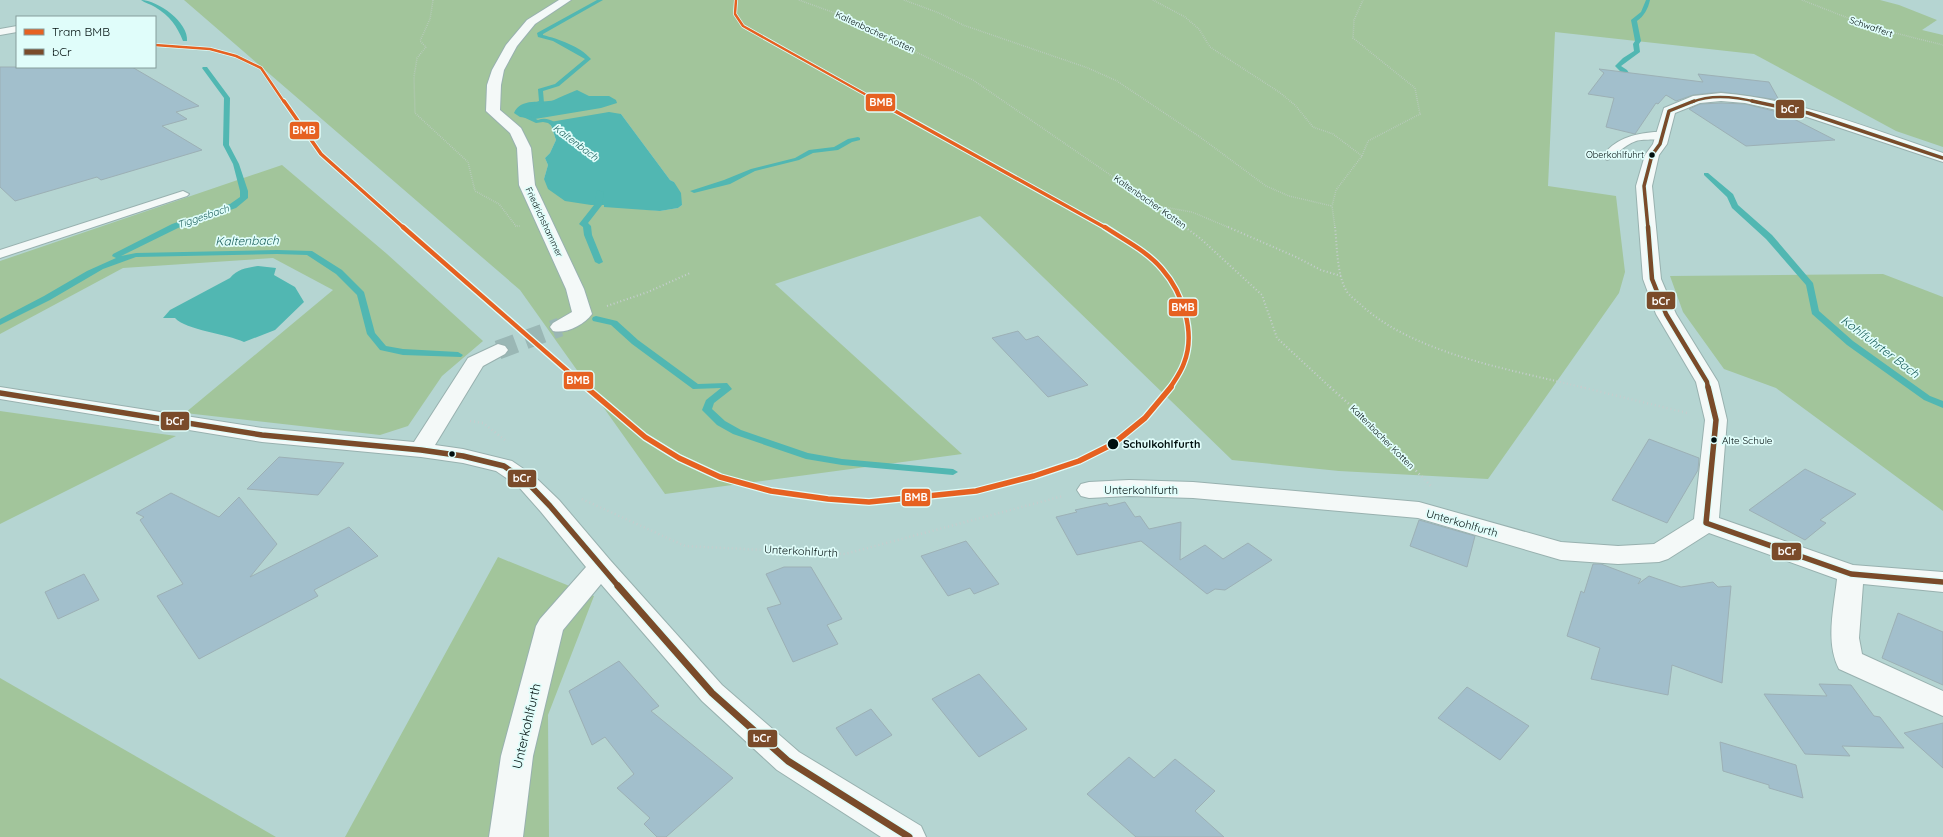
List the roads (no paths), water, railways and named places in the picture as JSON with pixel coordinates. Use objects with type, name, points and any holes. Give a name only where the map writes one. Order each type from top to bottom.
[{"type":"street","name":"Friedrichshammer","points":[[560,327],[582,314],[575,289],[527,185],[524,148],[516,131],[493,111],[494,85],[498,70],[512,45],[531,22],[566,0]]},
{"type":"street","points":[[0,32],[16,29]]},
{"type":"street","points":[[1938,157],[1808,113],[1745,99],[1698,99],[1668,111],[1660,144],[1652,155],[1644,186],[1652,280],[1666,314],[1707,382],[1716,420],[1706,523],[1851,574],[1943,582]]},
{"type":"street","points":[[421,450],[475,362],[498,350]]},
{"type":"street","points":[[0,393],[262,435],[421,450],[463,456],[504,466],[526,481],[550,506],[601,567],[712,693],[788,761],[909,837]]},
{"type":"street","name":"Unterkohlfurth","points":[[1089,490],[1129,488],[1193,490],[1419,510],[1561,551],[1618,555],[1659,553],[1706,523]]},
{"type":"street","name":"Unterkohlfurth","points":[[506,837],[516,756],[550,626],[601,567]]},
{"type":"street","points":[[1851,574],[1845,638],[1849,660],[1943,704]]},
{"type":"lane","points":[[1608,157],[1613,149],[1622,142],[1646,135],[1662,135]]},
{"type":"lane","points":[[0,254],[183,194]]},
{"type":"water","points":[[577,90],[589,96],[609,96],[616,100],[617,103],[601,108],[535,119],[520,117],[514,113],[517,108],[526,103],[554,100]]},
{"type":"water","points":[[609,112],[621,114],[670,180],[674,182],[681,193],[682,205],[678,208],[660,211],[604,207],[604,205],[591,205],[565,201],[548,189],[544,179],[548,165],[545,158],[550,153],[556,140],[550,122]]},
{"type":"water","points":[[258,266],[276,268],[274,275],[295,287],[304,302],[275,330],[244,342],[188,326],[175,318],[163,318],[170,310],[230,278],[239,271]]},
{"type":"waterway","name":"Tiggesbach","points":[[143,0],[150,2],[169,15],[180,27],[185,40]]},
{"type":"waterway","name":"Kaltenbach","points":[[532,106],[542,102],[540,90],[557,85],[588,59],[584,55],[555,40],[540,36],[540,33],[601,0]]},
{"type":"waterway","name":"Kohlfuhrter Bach","points":[[1630,79],[1625,71],[1618,66],[1625,59],[1637,52],[1636,44],[1638,41],[1634,20],[1637,19],[1643,12],[1648,0]]},
{"type":"waterway","name":"Tiggesbach","points":[[116,256],[175,226],[233,206],[244,198],[244,191],[236,164],[226,145],[227,98],[205,68]]},
{"type":"waterway","name":"Kaltenbach","points":[[523,115],[538,122],[543,120],[550,122],[560,130]]},
{"type":"waterway","points":[[694,191],[727,182],[753,170],[797,159],[811,151],[836,149],[850,140],[858,139]]},
{"type":"waterway","name":"Kohlfuhrter Bach","points":[[1706,174],[1730,196],[1735,206],[1769,237],[1810,285],[1815,312],[1850,343],[1927,398],[1943,405]]},
{"type":"waterway","name":"Kaltenbach","points":[[599,262],[588,235],[587,226],[583,224],[598,205],[600,192]]},
{"type":"waterway","name":"Kaltenbach","points":[[0,322],[47,298],[100,267],[111,262],[136,255],[277,252],[309,253],[339,272],[361,294],[371,334],[383,348],[403,352],[458,355]]},
{"type":"waterway","points":[[596,319],[614,323],[635,342],[696,387],[724,385],[727,389],[709,402],[707,410],[721,423],[737,432],[806,456],[842,462],[953,472]]},
{"type":"tunnel","points":[[498,350],[560,327]]},
{"type":"tram line","name":"BMB","points":[[156,45],[210,49],[236,56],[261,68],[321,154],[488,303],[645,437],[679,458],[720,477],[771,491],[828,499],[869,502],[976,491],[1034,476],[1079,461],[1113,444],[1145,418],[1169,390],[1184,363],[1189,336],[1185,312],[1175,289],[1162,269],[1144,253],[1098,223],[743,26],[735,14],[736,0]]},
{"type":"place","name":"Oberkohlfuhrt","points":[[1652,155]]},
{"type":"place","name":"Alte Schule","points":[[1714,440]]},
{"type":"place","name":"Schulkohlfurth","points":[[1113,444]]}]
